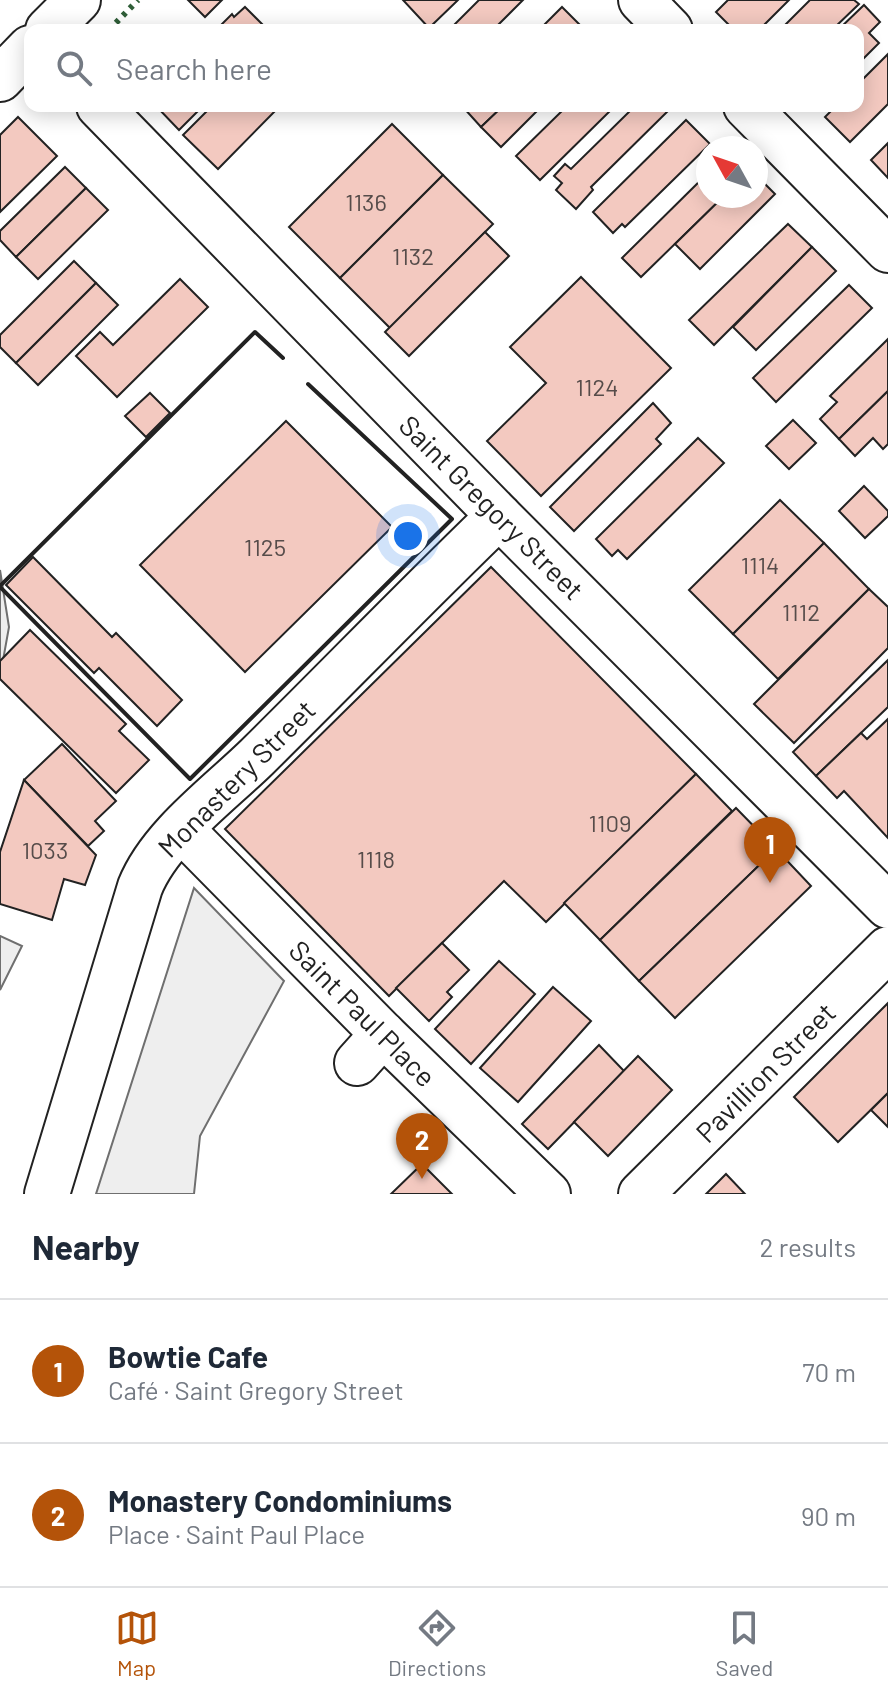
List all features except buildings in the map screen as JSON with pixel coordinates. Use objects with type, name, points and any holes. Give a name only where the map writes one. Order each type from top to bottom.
[{"type":"street","points":[[54,24],[78,0]]},
{"type":"street","points":[[641,0],[664,24]]},
{"type":"street","points":[[0,79],[24,54]]},
{"type":"street","name":"Saint Gregory Street","points":[[105,112],[499,516],[888,906]]},
{"type":"street","points":[[752,112],[888,250]]},
{"type":"street","name":"Monastery Street","points":[[47,1194],[140,887],[154,859],[499,516]]},
{"type":"street","name":"Saint Paul Place","points":[[181,829],[370,1049],[548,1194]]},
{"type":"street","name":"Pavillion Street","points":[[641,1194],[888,949]]},
{"type":"shaded area","points":[[0,570],[9,627],[0,677]]},
{"type":"shaded area","points":[[194,888],[284,981],[200,1136],[194,1194],[96,1194]]},
{"type":"shaded area","points":[[0,936],[22,946],[0,990]]},
{"type":"hedge","points":[[115,24],[138,0]]},
{"type":"wall","points":[[0,586],[255,332],[283,358]]},
{"type":"wall","points":[[0,587],[190,779],[452,519],[308,384]]},
{"type":"place","name":"Bowtie Cafe","points":[[770,883]]},
{"type":"place","name":"Monastery Condominiums","points":[[422,1179]]}]
